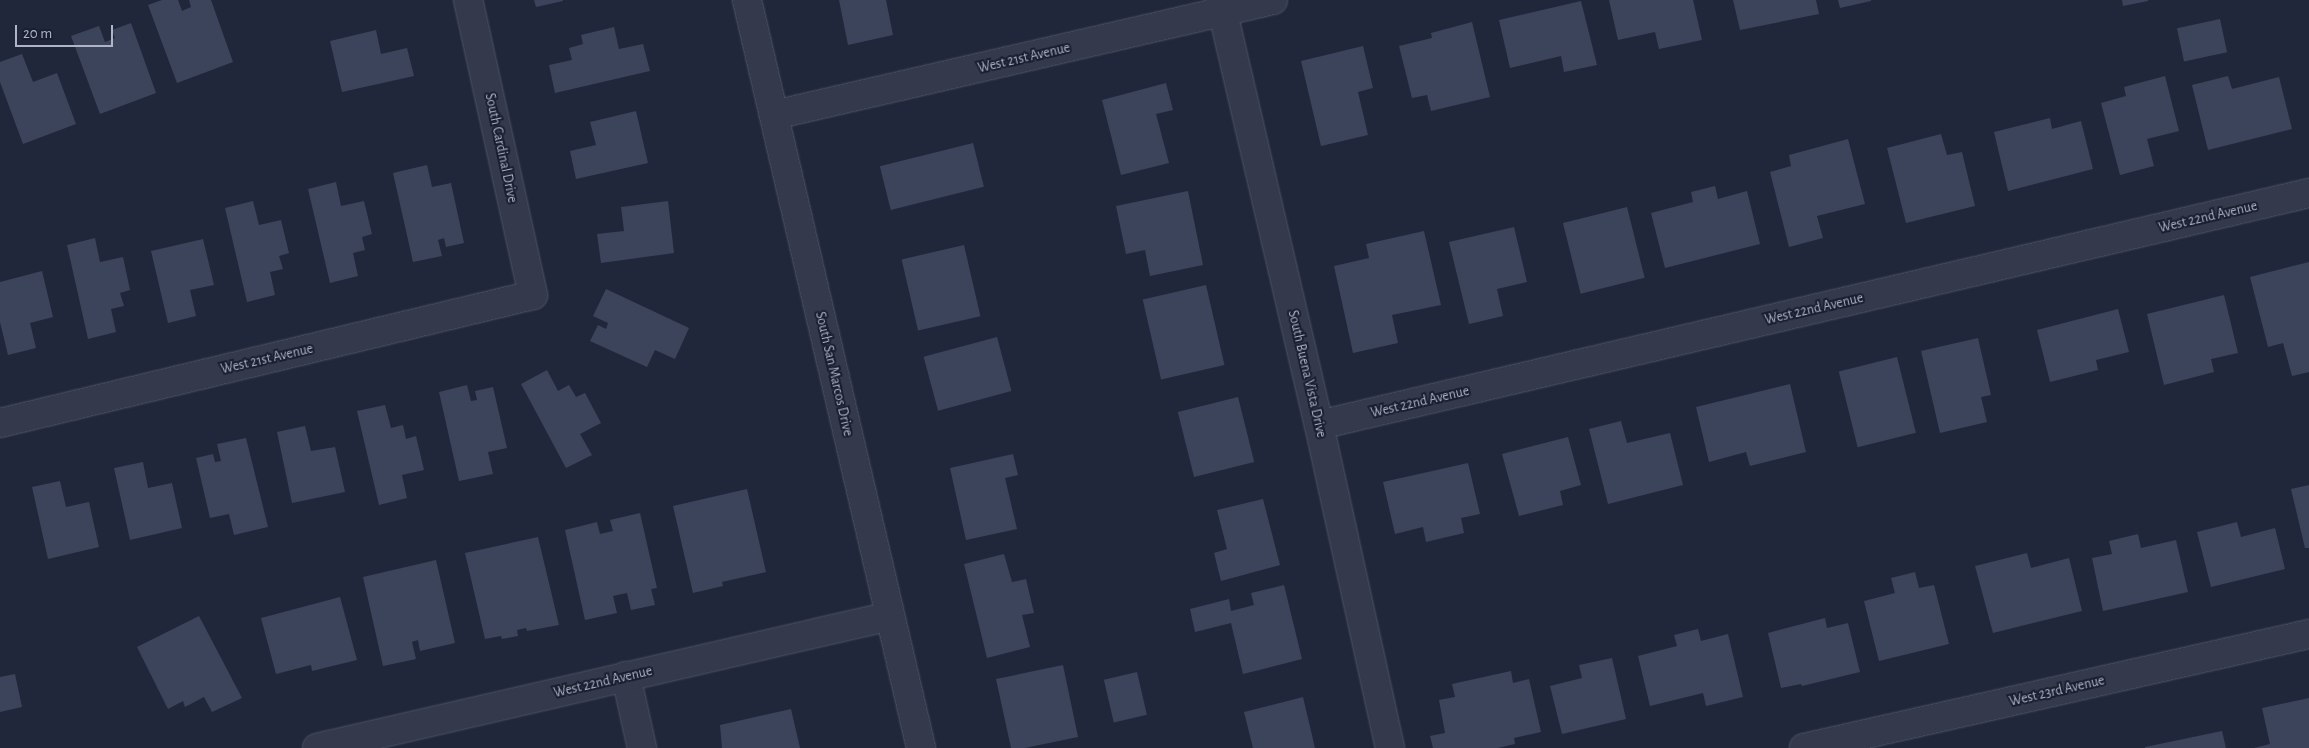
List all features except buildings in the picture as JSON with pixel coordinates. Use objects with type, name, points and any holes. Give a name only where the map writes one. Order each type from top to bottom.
[{"type":"street","name":"South Cardinal Drive","points":[[468,0],[533,296]]},
{"type":"street","name":"South San Marcos Drive","points":[[747,0],[921,748]]},
{"type":"street","name":"West 21st Avenue","points":[[774,115],[1222,6],[1273,0]]},
{"type":"street","name":"South Buena Vista Drive","points":[[1222,6],[1319,425],[1390,748]]},
{"type":"street","name":"West 22nd Avenue","points":[[1319,425],[2309,193]]},
{"type":"street","name":"West 21st Avenue","points":[[0,423],[533,296]]},
{"type":"street","name":"West 22nd Avenue","points":[[316,748],[890,616]]},
{"type":"street","name":"West 23rd Avenue","points":[[1804,748],[2309,634]]},
{"type":"street","points":[[626,676],[642,748]]}]
